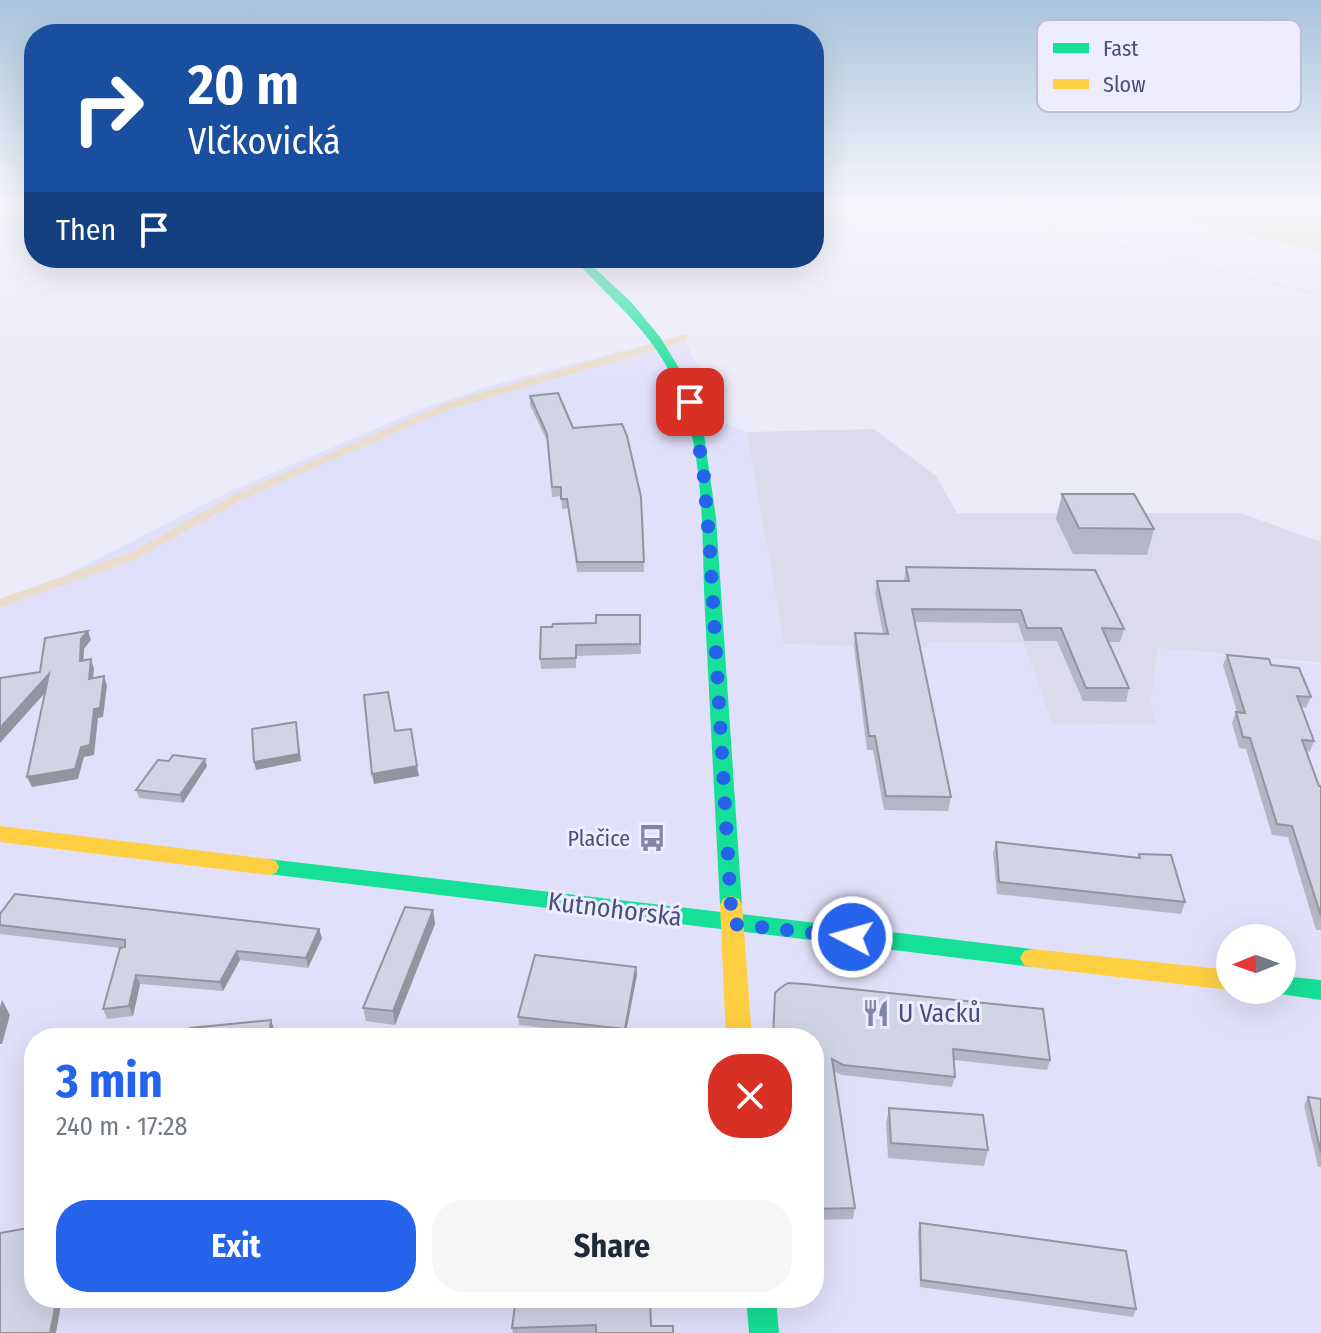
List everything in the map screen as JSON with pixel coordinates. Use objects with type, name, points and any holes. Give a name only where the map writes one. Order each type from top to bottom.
[{"type":"street","points":[[589,268],[636,311],[661,346],[690,402],[703,466],[738,1028]]},
{"type":"street","name":"Kutnohorská","points":[[0,834],[732,924],[1216,978]]},
{"type":"street","points":[[1296,987],[1321,990]]},
{"type":"street","points":[[762,1308],[764,1333]]},
{"type":"shaded area","points":[[679,336],[685,341],[725,423],[747,432],[784,644],[928,647],[928,642],[1024,643],[1151,701],[1158,648],[1321,664],[1321,1333],[0,1333],[0,599],[56,580],[231,491],[424,408],[507,381]]},
{"type":"shaded area","points":[[874,429],[936,476],[957,513],[1240,513],[1321,542],[1321,663],[1158,648],[1151,701],[1156,725],[1052,723],[1024,643],[928,642],[929,648],[784,644],[747,432]]},
{"type":"building","points":[[558,393],[573,428],[622,424],[641,497],[644,562],[577,562],[567,499],[561,499],[561,487],[552,487],[547,434],[530,396]]},
{"type":"building","points":[[1062,494],[1134,494],[1154,529],[1079,528]]},
{"type":"building","points":[[906,567],[1095,570],[1124,629],[1102,628],[1129,688],[1086,688],[1061,628],[1027,628],[1021,610],[912,609],[951,797],[886,796],[875,736],[869,736],[855,633],[888,634],[877,581],[909,581]]},
{"type":"building","points":[[596,615],[640,615],[640,644],[576,645],[576,658],[540,659],[541,627],[596,623]]},
{"type":"building","points":[[88,631],[81,639],[80,661],[91,659],[89,679],[104,676],[100,708],[94,709],[90,745],[81,747],[75,769],[27,777],[49,674],[0,728],[0,678],[40,672],[45,638]]},
{"type":"building","points":[[1227,655],[1269,659],[1271,665],[1299,668],[1311,697],[1297,696],[1314,741],[1302,740],[1321,786],[1321,916],[1292,826],[1277,824],[1250,738],[1243,737],[1236,712],[1245,713]]},
{"type":"building","points":[[388,692],[395,731],[411,729],[417,766],[372,774],[364,695]]},
{"type":"building","points":[[296,722],[299,754],[254,762],[252,729]]},
{"type":"building","points":[[173,755],[205,759],[180,795],[136,790],[158,760],[169,761]]},
{"type":"building","points":[[996,842],[1140,858],[1139,854],[1171,855],[1185,902],[999,882]]},
{"type":"building","points":[[15,894],[319,929],[306,958],[237,951],[220,982],[136,975],[129,1006],[103,1009],[125,940],[0,925],[0,914]]},
{"type":"building","points":[[405,907],[433,910],[393,1011],[363,1008]]},
{"type":"building","points":[[535,955],[636,967],[625,1028],[518,1017]]},
{"type":"building","points":[[788,983],[804,984],[1043,1009],[1050,1060],[953,1049],[955,1077],[843,1065],[832,1059],[855,1208],[824,1209],[824,1028],[773,1028],[775,993]]},
{"type":"building","points":[[271,1020],[270,1028],[190,1028]]},
{"type":"building","points":[[1308,1097],[1321,1099],[1321,1153]]},
{"type":"building","points":[[889,1108],[983,1115],[988,1150],[891,1143]]},
{"type":"building","points":[[920,1223],[1126,1251],[1136,1309],[921,1280]]},
{"type":"building","points":[[24,1229],[24,1308],[55,1308],[50,1333],[0,1333],[0,1233]]},
{"type":"building","points":[[515,1308],[650,1308],[651,1326],[673,1326],[673,1333],[596,1333],[596,1325],[512,1328]]},
{"type":"waterway","points":[[236,498],[448,406],[684,338]]},
{"type":"waterway","points":[[0,603],[133,556],[236,498]]},
{"type":"railway","points":[[1200,265],[1321,295]]},
{"type":"traffic: fast","points":[[589,268],[628,306],[656,339],[689,401],[700,443],[708,518],[731,905]]},
{"type":"traffic: fast","points":[[268,867],[1032,958]]},
{"type":"traffic: fast","points":[[1296,987],[1321,990]]},
{"type":"traffic: fast","points":[[762,1308],[764,1333]]},
{"type":"traffic: slow","points":[[0,834],[268,867]]},
{"type":"traffic: slow","points":[[731,905],[738,1028]]},
{"type":"traffic: slow","points":[[1032,958],[1216,978]]},
{"type":"place","name":"Plačice","points":[[652,838]]},
{"type":"place","name":"U Vacků","points":[[876,1013]]},
{"type":"route","points":[[690,402],[703,466],[710,551],[732,924],[852,937]]}]
